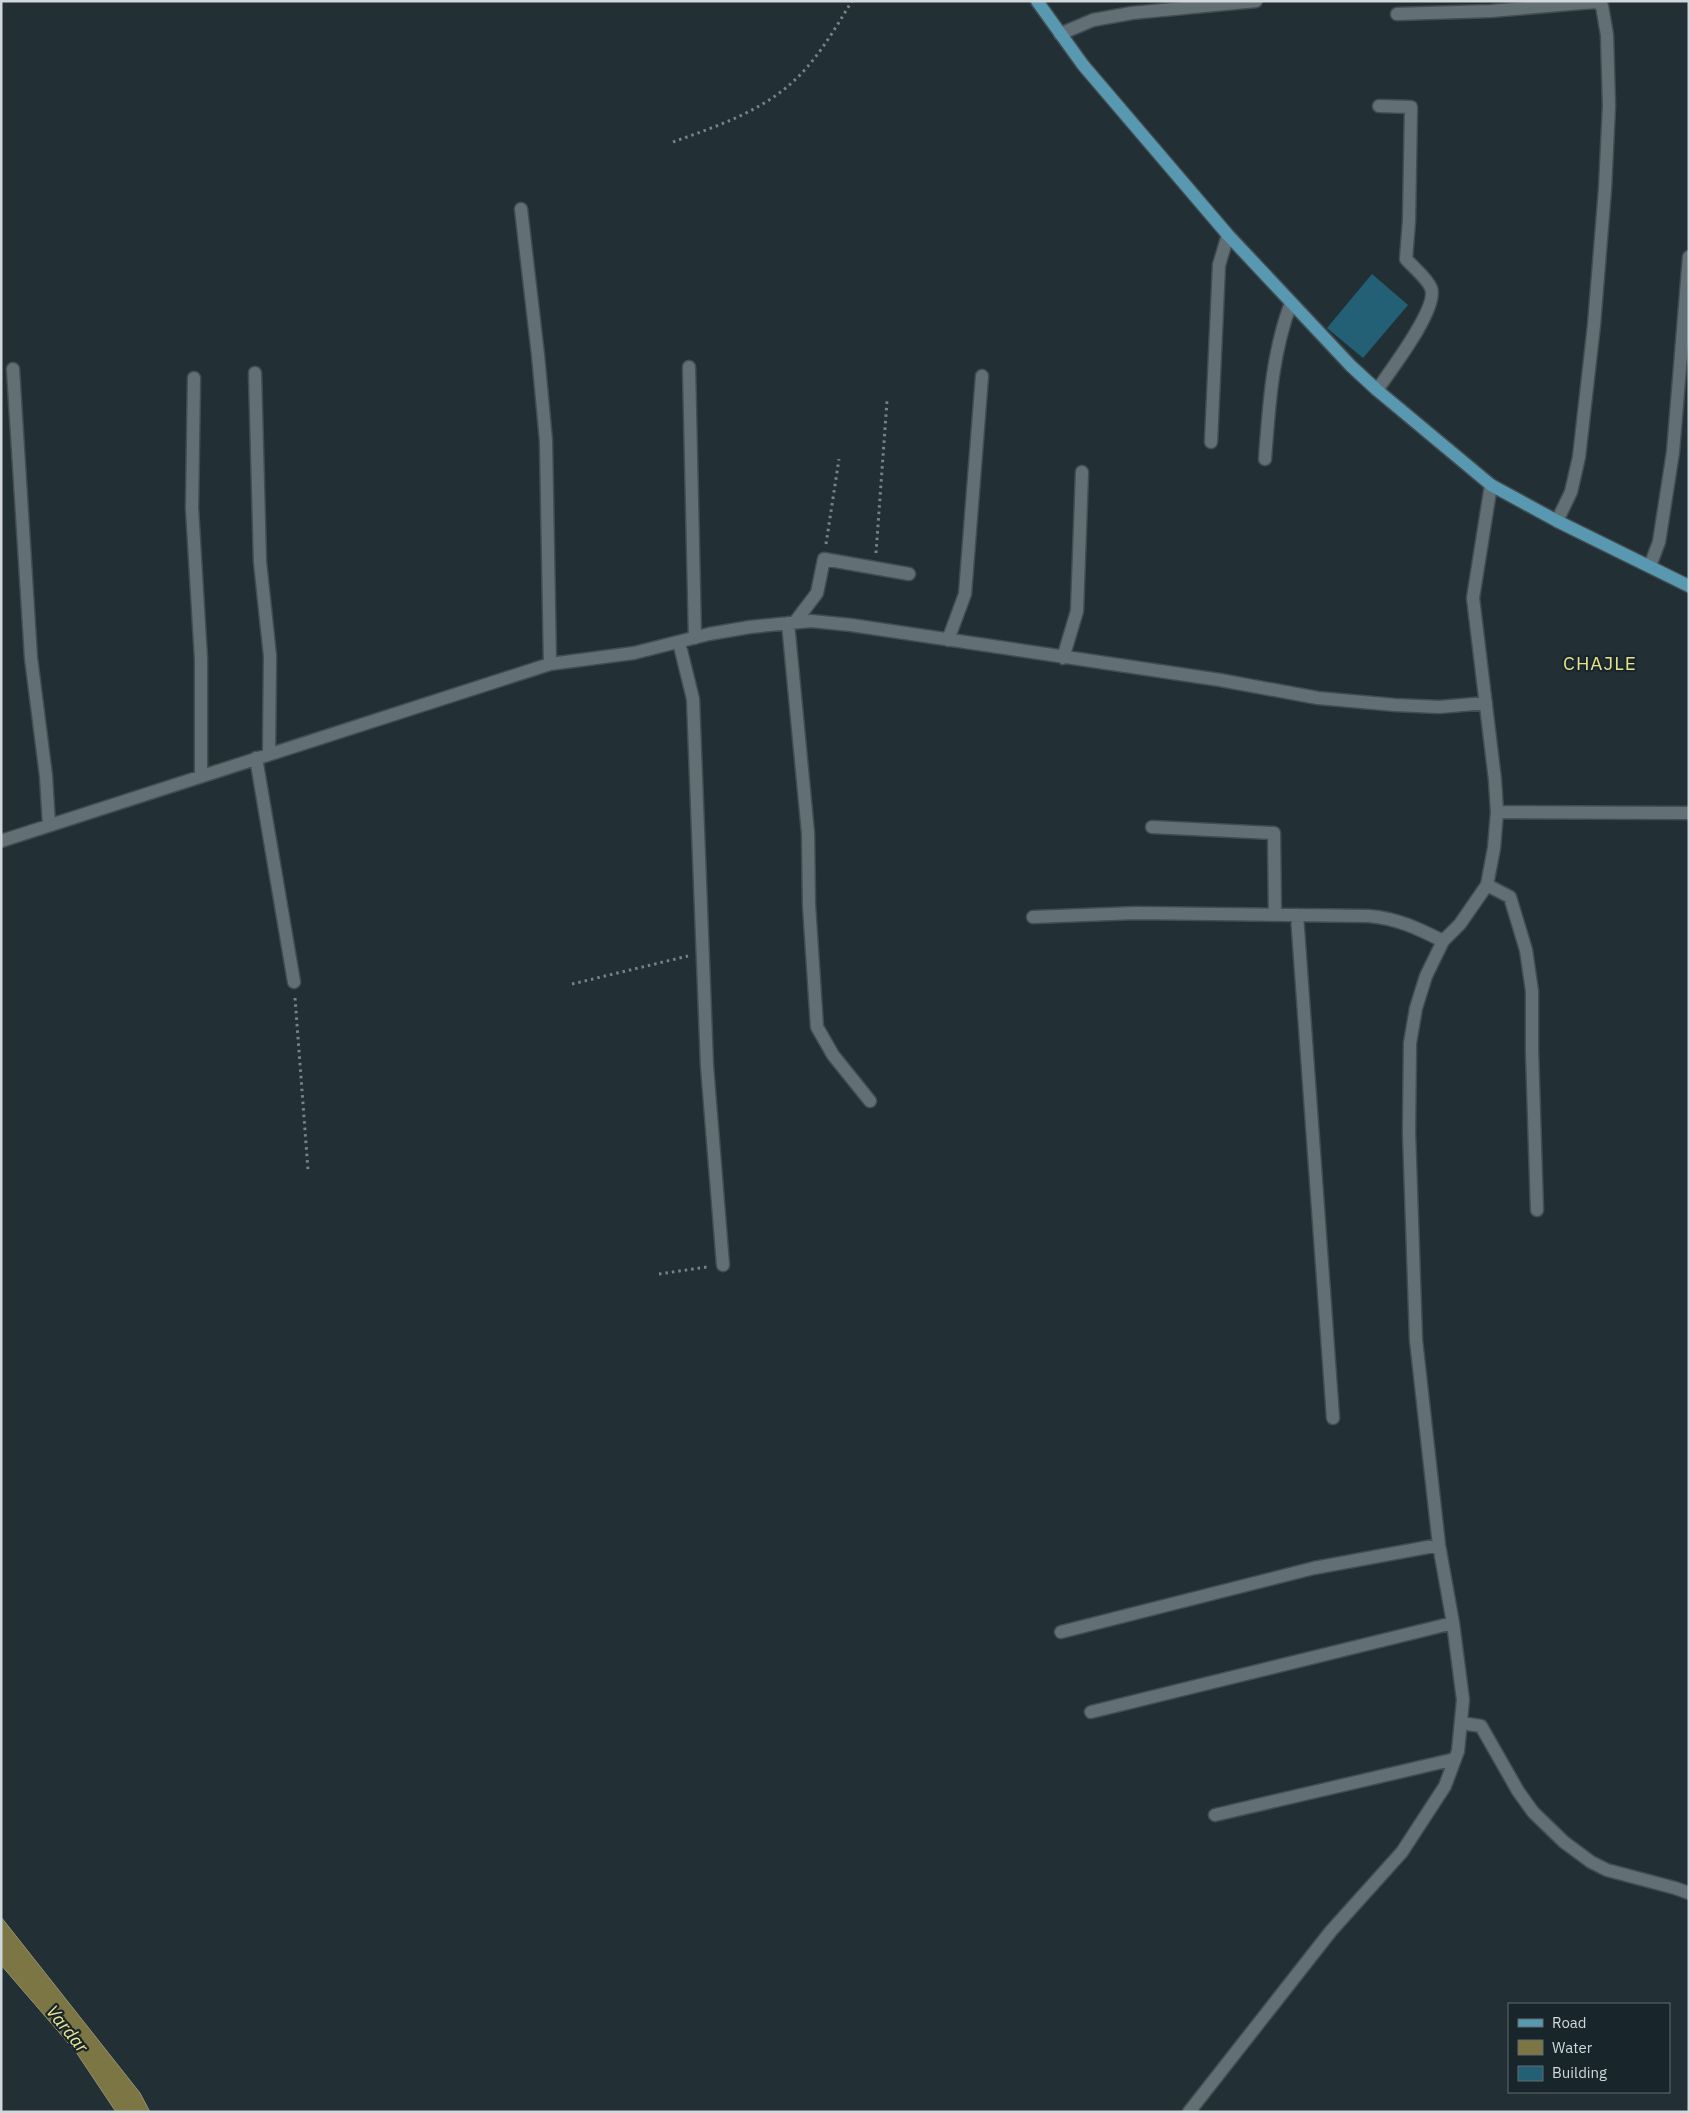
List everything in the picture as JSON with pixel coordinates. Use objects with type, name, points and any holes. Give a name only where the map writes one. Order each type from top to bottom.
[{"type":"main road","points":[[1037,1],[1083,65],[1228,235],[1291,303],[1377,390],[1491,485],[1557,521],[1689,586]]},
{"type":"street","points":[[1060,34],[1093,20],[1132,13],[1256,1]]},
{"type":"street","points":[[1397,14],[1490,11],[1597,2],[1602,6],[1605,14],[1609,106],[1605,189],[1594,325],[1579,457],[1571,492],[1557,521]]},
{"type":"street","points":[[1377,390],[1428,314],[1433,295],[1431,287],[1406,259],[1412,107],[1379,106]]},
{"type":"street","points":[[521,209],[546,440],[550,664]]},
{"type":"street","points":[[1211,442],[1219,265],[1228,235]]},
{"type":"street","points":[[1650,566],[1659,542],[1673,452],[1689,257]]},
{"type":"street","points":[[1265,459],[1272,375],[1282,326],[1291,303]]},
{"type":"street","points":[[689,367],[695,638]]},
{"type":"street","points":[[13,368],[31,658],[46,776],[49,825]]},
{"type":"street","points":[[255,373],[260,562],[270,656],[269,754]]},
{"type":"street","points":[[948,640],[965,594],[982,376]]},
{"type":"street","points":[[194,378],[192,508],[202,659],[201,775]]},
{"type":"street","points":[[1063,658],[1077,611],[1082,472]]},
{"type":"street","points":[[1188,2112],[1331,1931],[1402,1852],[1445,1786],[1455,1759],[1463,1700],[1453,1623],[1438,1545],[1416,1340],[1409,1132],[1410,1043],[1416,1008],[1426,976],[1443,941],[1460,924],[1487,885],[1494,848],[1497,812],[1495,780],[1473,598],[1491,485]]},
{"type":"street","points":[[870,1102],[833,1055],[817,1028],[809,905],[808,833],[792,622],[816,593],[824,559],[909,574]]},
{"type":"street","points":[[1,841],[550,664],[634,653],[750,627],[792,622],[811,621],[851,625],[1220,680],[1318,698],[1439,707],[1486,703]]},
{"type":"street","points":[[679,642],[693,699],[707,1066],[723,1265]]},
{"type":"street","points":[[256,758],[294,982]]},
{"type":"street","points":[[1497,812],[1689,813]]},
{"type":"street","points":[[1152,827],[1274,833],[1275,915]]},
{"type":"street","points":[[1487,885],[1510,897],[1526,950],[1530,973],[1537,1210]]},
{"type":"street","points":[[1034,918],[1136,913],[1389,918],[1408,923],[1443,941]]},
{"type":"street","points":[[1296,915],[1333,1418]]},
{"type":"street","points":[[1061,1632],[1314,1568],[1438,1545]]},
{"type":"street","points":[[1091,1712],[1453,1623]]},
{"type":"street","points":[[1461,1723],[1482,1726],[1518,1791],[1533,1812],[1564,1842],[1591,1862],[1607,1870],[1689,1893]]},
{"type":"street","points":[[1215,1815],[1455,1759]]},
{"type":"path","points":[[673,142],[730,121],[776,96],[799,76],[815,56],[852,1]]},
{"type":"path","points":[[874,568],[888,401]]},
{"type":"path","points":[[824,559],[839,459]]},
{"type":"path","points":[[572,984],[703,952]]},
{"type":"path","points":[[294,982],[308,1170]]},
{"type":"path","points":[[658,1274],[723,1265]]},
{"type":"water","name":"Vardar","points":[[1,1917],[140,2093],[150,2112],[116,2112],[76,2052],[1,1965]]},
{"type":"building","points":[[1372,274],[1408,305],[1363,358],[1327,328]]},
{"type":"district","name":"CHAJLE","points":[[1600,663]]}]
